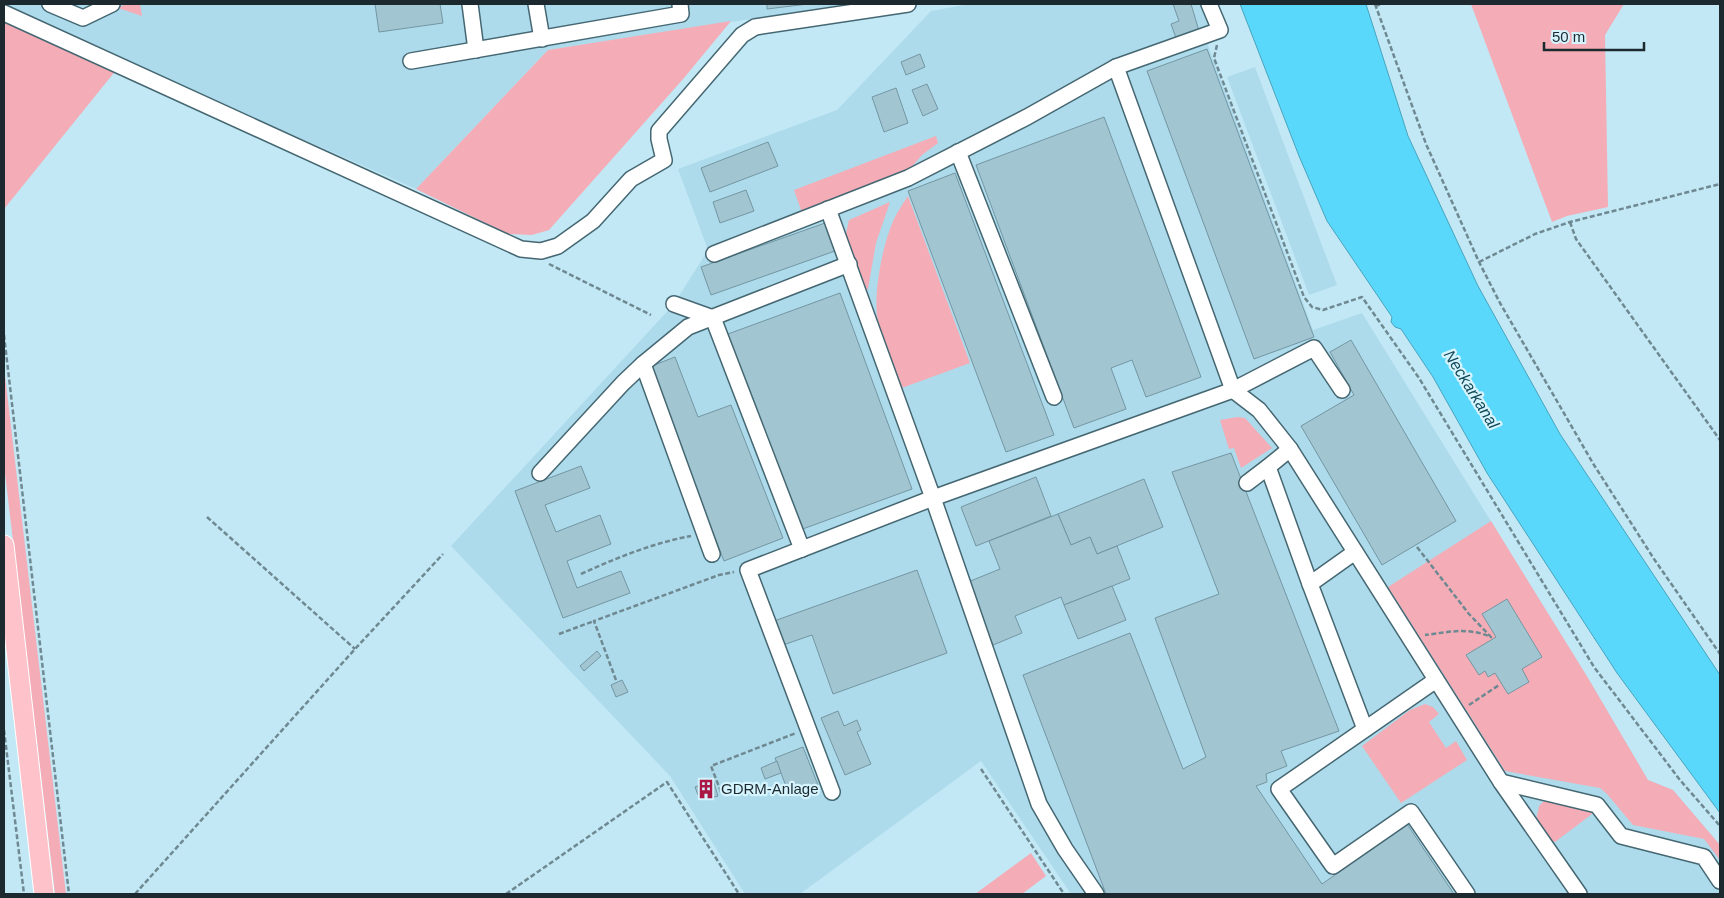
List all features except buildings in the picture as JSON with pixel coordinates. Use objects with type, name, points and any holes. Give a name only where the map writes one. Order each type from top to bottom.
[{"type":"main road","points":[[4,545],[44,894]]},
{"type":"lane","points":[[50,4],[81,11],[112,4]]},
{"type":"lane","points":[[470,4],[476,50]]},
{"type":"lane","points":[[536,4],[542,39]]},
{"type":"lane","points":[[411,61],[681,14],[680,4]]},
{"type":"lane","points":[[4,13],[370,179],[497,240],[521,250],[541,251],[558,246],[593,221],[631,179],[664,160],[659,131],[742,35],[755,27],[908,4]]},
{"type":"lane","points":[[714,254],[908,178],[1027,117],[1116,67],[1220,30],[1209,4]]},
{"type":"lane","points":[[1116,67],[1233,390],[1259,410],[1290,449],[1501,782],[1578,894]]},
{"type":"lane","points":[[958,152],[1054,397]]},
{"type":"lane","points":[[828,208],[933,498],[1039,804],[1065,849],[1096,894]]},
{"type":"lane","points":[[540,473],[623,383],[688,327],[849,264]]},
{"type":"lane","points":[[674,304],[713,318],[802,549]]},
{"type":"lane","points":[[832,792],[748,570],[933,498],[1233,390],[1314,348],[1342,390]]},
{"type":"lane","points":[[643,364],[712,554]]},
{"type":"lane","points":[[1247,483],[1290,449]]},
{"type":"lane","points":[[1268,467],[1365,729]]},
{"type":"lane","points":[[1310,584],[1355,552]]},
{"type":"lane","points":[[1436,680],[1278,789],[1333,866],[1411,812],[1466,894]]},
{"type":"lane","points":[[1501,782],[1597,805],[1621,836],[1704,856],[1720,881]]},
{"type":"path","points":[[1382,4],[1375,5],[1426,144],[1479,262],[1500,303],[1594,465],[1654,559],[1720,654]]},
{"type":"path","points":[[1220,30],[1214,58],[1304,297],[1312,307],[1323,310],[1362,297],[1419,378],[1594,667],[1680,780],[1720,826]]},
{"type":"path","points":[[1479,262],[1535,234],[1570,222],[1720,184]]},
{"type":"path","points":[[1570,222],[1576,239],[1720,440]]},
{"type":"path","points":[[547,262],[651,315]]},
{"type":"path","points":[[4,335],[69,894]]},
{"type":"path","points":[[207,517],[355,649]]},
{"type":"path","points":[[581,574],[649,547],[679,538],[704,534]]},
{"type":"path","points":[[1408,636],[1476,631],[1490,637],[1469,614],[1417,547]]},
{"type":"path","points":[[135,894],[443,554]]},
{"type":"path","points":[[559,634],[719,575],[748,570]]},
{"type":"path","points":[[594,621],[616,680]]},
{"type":"path","points":[[1457,713],[1499,685]]},
{"type":"path","points":[[721,792],[711,766],[808,728]]},
{"type":"path","points":[[4,730],[24,894]]},
{"type":"path","points":[[981,768],[1064,894]]},
{"type":"path","points":[[506,894],[667,782],[739,894]]},
{"type":"shaded area","points":[[4,4],[848,4],[548,50],[416,189],[139,67]]},
{"type":"shaded area","points":[[126,4],[140,4],[142,16],[118,8]]},
{"type":"shaded area","points":[[969,4],[1204,4],[1215,33],[1208,45],[1313,330],[1362,313],[1588,678],[1648,780],[1673,790],[1720,845],[1720,894],[1071,894],[981,761],[800,894],[745,894],[670,776],[451,546],[674,304],[708,250],[678,169],[837,110],[931,11]]},
{"type":"shaded area","points":[[1471,4],[1624,4],[1605,35],[1608,207],[1567,216],[1552,222]]},
{"type":"shaded area","points":[[4,19],[117,69],[4,209]]},
{"type":"shaded area","points":[[731,21],[684,78],[549,230],[532,235],[508,234],[416,189],[548,50]]},
{"type":"shaded area","points":[[1255,67],[1337,285],[1309,295],[1227,77]]},
{"type":"shaded area","points":[[936,136],[938,143],[922,155],[908,171],[802,213],[794,190]]},
{"type":"shaded area","points":[[908,196],[970,363],[899,389],[886,353],[876,305],[880,266],[890,229]]},
{"type":"shaded area","points":[[890,202],[876,243],[868,289],[863,290],[845,238],[849,220]]},
{"type":"shaded area","points":[[4,367],[66,894],[55,894],[4,465]]},
{"type":"shaded area","points":[[1237,417],[1245,418],[1272,448],[1241,468],[1234,448],[1229,449],[1220,420]]},
{"type":"shaded area","points":[[1491,521],[1588,678],[1648,780],[1673,790],[1720,845],[1720,860],[1704,839],[1633,825],[1600,788],[1505,771],[1388,587]]},
{"type":"shaded area","points":[[1425,704],[1433,707],[1439,714],[1429,722],[1446,748],[1456,741],[1467,760],[1401,803],[1362,746],[1410,710]]},
{"type":"shaded area","points":[[1544,801],[1590,810],[1592,814],[1555,842],[1550,840],[1536,820],[1539,806]]},
{"type":"shaded area","points":[[1031,853],[1046,876],[1022,894],[975,894]]},
{"type":"water","name":"Neckarkanal","points":[[1240,4],[1366,4],[1408,136],[1478,286],[1560,434],[1720,675],[1720,813],[1617,673],[1487,473],[1433,377],[1401,329],[1395,327],[1391,322],[1392,317],[1327,221],[1299,156]]},
{"type":"place","name":"GDRM-Anlage","points":[[706,789]]}]
